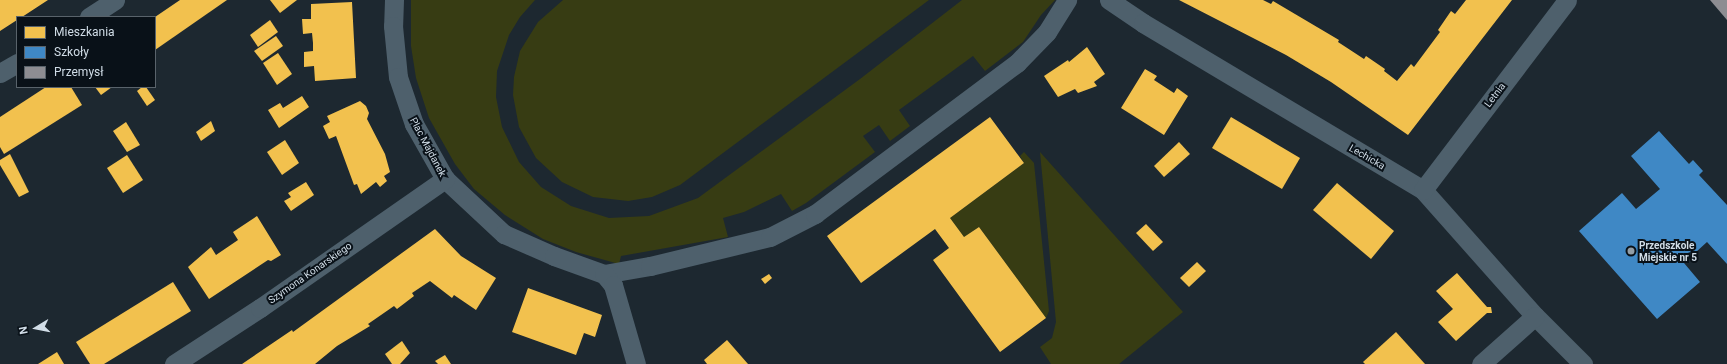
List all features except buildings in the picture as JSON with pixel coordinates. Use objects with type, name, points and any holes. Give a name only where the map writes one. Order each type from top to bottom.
[{"type":"street","points":[[91,16],[115,0]]},
{"type":"street","name":"Plac Majdanek","points":[[394,0],[393,26],[398,77],[414,124],[444,179],[504,234],[554,256],[604,274]]},
{"type":"street","points":[[636,364],[613,285],[604,274],[650,266],[770,237],[815,214],[1017,63],[1047,32],[1067,0]]},
{"type":"street","name":"Lechicka","points":[[1109,0],[1143,23],[1423,190],[1535,316],[1583,364]]},
{"type":"street","name":"Letnia","points":[[1423,190],[1567,0]]},
{"type":"street","points":[[0,73],[16,64]]},
{"type":"street","name":"Szymona Konarskiego","points":[[174,364],[260,308],[444,179]]},
{"type":"street","points":[[1481,364],[1535,316]]},
{"type":"green space","points":[[411,0],[535,0],[520,17],[509,35],[497,71],[496,97],[502,127],[519,162],[541,187],[571,206],[609,218],[649,216],[698,198],[860,79],[962,0],[1055,0],[1041,15],[1023,42],[985,71],[973,56],[899,110],[910,126],[890,141],[879,125],[863,136],[875,152],[806,203],[792,211],[781,194],[744,212],[723,218],[728,237],[621,256],[619,264],[576,252],[543,239],[505,215],[474,189],[455,164],[429,118],[416,78],[411,46]]},
{"type":"green space","points":[[563,0],[929,0],[680,185],[652,197],[628,201],[593,197],[562,182],[536,158],[519,127],[513,95],[514,77],[520,51],[538,22]]},
{"type":"green space","points":[[1024,152],[1034,163],[1049,311],[1046,318],[979,227],[964,237],[950,218],[1024,163],[1020,156]]},
{"type":"green space","points":[[1040,152],[1183,312],[1119,364],[1051,364],[1040,347],[1052,338],[1056,322]]},
{"type":"place","name":"Przedszkole Miejskie nr 5","points":[[1631,251]]}]
